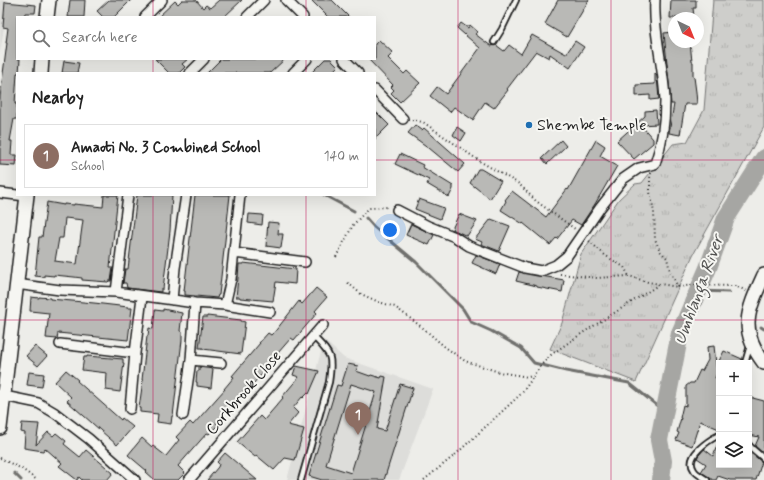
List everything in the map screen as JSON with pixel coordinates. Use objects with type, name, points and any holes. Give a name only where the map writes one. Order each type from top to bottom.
[{"type":"street","points":[[47,16],[49,0]]},
{"type":"street","points":[[146,16],[162,0]]},
{"type":"street","points":[[248,16],[264,0]]},
{"type":"street","points":[[286,0],[302,16]]},
{"type":"street","points":[[397,210],[428,226],[455,237],[469,246],[525,268],[541,271],[562,261],[572,250],[600,208],[623,179],[639,168],[655,164],[661,147],[664,120],[664,100],[656,34],[655,0]]},
{"type":"street","points":[[41,72],[42,60]]},
{"type":"street","points":[[191,72],[203,60]]},
{"type":"street","points":[[293,72],[306,60]]},
{"type":"street","points":[[345,60],[357,72]]},
{"type":"street","points":[[376,92],[403,119]]},
{"type":"street","points":[[0,193],[16,195]]},
{"type":"street","points":[[0,428],[27,196]]},
{"type":"street","points":[[116,292],[128,196]]},
{"type":"street","points":[[172,300],[175,268],[186,196]]},
{"type":"street","points":[[226,305],[234,253],[240,196]]},
{"type":"street","points":[[234,253],[305,262]]},
{"type":"street","points":[[764,275],[755,294],[748,317],[748,335],[756,353],[764,363]]},
{"type":"street","points":[[16,284],[60,290],[116,292],[142,297],[226,305],[270,312]]},
{"type":"street","points":[[130,409],[142,297]]},
{"type":"street","points":[[183,415],[191,360],[195,303]]},
{"type":"street","name":"Corkbrook Close","points":[[189,480],[323,325]]},
{"type":"street","points":[[60,344],[135,353]]},
{"type":"street","points":[[191,360],[221,363]]},
{"type":"street","points":[[4,396],[38,403],[56,413],[89,439],[135,480]]},
{"type":"lane","points":[[494,42],[516,0]]},
{"type":"lane","points":[[301,480],[329,382],[331,365],[329,353],[313,336]]},
{"type":"lane","points":[[746,360],[751,342]]},
{"type":"lane","points":[[706,480],[694,472],[692,466],[693,457],[708,440],[716,436]]},
{"type":"lane","points":[[752,449],[759,453],[764,459]]},
{"type":"path","points":[[403,119],[423,122],[481,162],[519,184],[536,201],[582,235],[595,248],[624,267],[629,276]]},
{"type":"path","points":[[655,164],[650,178],[650,192],[654,212],[655,239],[660,251],[667,258],[670,271],[678,287]]},
{"type":"path","points":[[336,257],[353,225],[370,208],[385,207],[397,210]]},
{"type":"path","points":[[541,271],[597,278],[629,276],[648,282],[678,287],[693,285],[735,286]]},
{"type":"path","points":[[348,282],[361,294],[395,307],[465,361],[499,372],[528,377],[534,376]]},
{"type":"path","points":[[424,480],[455,455],[522,393],[541,365],[552,354],[660,284]]},
{"type":"path","points":[[0,458],[22,469],[37,480]]},
{"type":"shaded area","points":[[0,0],[8,0],[0,54]]},
{"type":"shaded area","points":[[324,340],[344,358],[433,389],[399,480],[287,480]]},
{"type":"green space","points":[[713,0],[764,0],[764,127],[693,255],[636,382],[550,349],[562,323],[581,254],[619,199],[635,184],[642,183],[673,144],[687,142],[704,110]]},
{"type":"building","points":[[70,0],[85,0],[84,16],[68,16]]},
{"type":"building","points":[[109,0],[131,0],[115,16],[102,16],[97,11]]},
{"type":"building","points":[[182,0],[196,0],[203,8],[206,5],[210,8],[219,0],[242,0],[225,16],[159,16],[175,1],[178,4]]},
{"type":"building","points":[[311,0],[332,0],[348,16],[327,16]]},
{"type":"building","points":[[558,0],[589,0],[567,37],[545,24]]},
{"type":"building","points":[[671,0],[696,0],[696,8],[693,8],[693,12],[670,12]]},
{"type":"building","points":[[5,2],[36,5],[35,13],[25,13],[24,16],[16,16],[16,60],[20,60],[19,72],[16,72],[16,119],[14,119],[10,141],[12,141],[11,155],[16,155],[16,166],[0,165],[0,97],[8,28],[3,27]]},
{"type":"building","points":[[461,23],[468,28],[470,25],[478,32],[475,34],[491,46],[496,45],[504,51],[509,45],[521,54],[532,35],[566,54],[575,41],[584,47],[570,68],[550,54],[549,58],[536,51],[494,108],[485,102],[473,120],[454,107],[450,112],[430,96],[437,87],[446,94],[480,48],[457,28]]},
{"type":"building","points":[[664,33],[668,33],[668,48],[691,48],[693,62],[693,77],[697,104],[685,104],[680,135],[669,133],[674,104],[671,104]]},
{"type":"building","points":[[379,40],[393,53],[388,58],[404,74],[407,71],[420,83],[400,102],[391,93],[394,90],[391,87],[393,85],[369,60],[376,60],[376,43]]},
{"type":"building","points":[[156,60],[187,60],[182,64],[185,67],[180,72],[168,72]]},
{"type":"building","points":[[220,60],[284,60],[271,72],[208,72]]},
{"type":"building","points":[[324,60],[332,60],[338,66],[332,72],[312,72]]},
{"type":"building","points":[[64,61],[79,63],[77,72],[62,72]]},
{"type":"building","points":[[655,73],[657,76],[659,99],[650,100],[650,95],[636,96],[636,85],[655,84]]},
{"type":"building","points":[[656,110],[657,124],[641,125],[653,139],[653,143],[634,159],[617,141],[645,116],[645,111]]},
{"type":"building","points":[[376,112],[389,125],[376,138]]},
{"type":"building","points":[[415,125],[422,130],[424,128],[465,164],[458,172],[408,133]]},
{"type":"building","points":[[457,127],[466,133],[461,141],[453,135]]},
{"type":"building","points":[[561,140],[566,146],[547,164],[542,158]]},
{"type":"building","points":[[596,140],[605,146],[600,156],[617,166],[581,225],[572,220],[557,239],[556,238],[550,245],[523,223],[501,210],[506,201],[505,200],[512,191],[546,217],[567,189],[568,190]]},
{"type":"building","points":[[400,154],[423,165],[422,167],[453,186],[449,197],[427,184],[429,180],[395,164]]},
{"type":"building","points":[[478,169],[481,169],[501,181],[490,199],[470,183]]},
{"type":"building","points":[[104,196],[118,196],[110,268],[113,268],[111,281],[82,280],[82,278],[54,275],[44,275],[44,277],[35,276],[39,237],[42,237],[47,202],[64,205],[74,204],[103,207]],"holes":[[[65,218],[83,220],[77,264],[55,261],[59,238],[63,238]]]},
{"type":"building","points":[[137,196],[172,196],[170,231],[163,289],[161,289],[161,292],[127,288],[126,283],[123,283],[125,269],[128,269]]},
{"type":"building","points":[[195,196],[230,196],[219,295],[217,298],[185,295],[184,291]]},
{"type":"building","points":[[419,199],[444,208],[440,219],[415,209]]},
{"type":"building","points":[[249,214],[263,215],[262,225],[248,223]]},
{"type":"building","points":[[459,214],[477,221],[467,236],[452,229]]},
{"type":"building","points":[[491,219],[510,226],[499,251],[481,244],[482,242],[475,239]]},
{"type":"building","points":[[268,222],[279,223],[278,234],[283,234],[281,248],[266,246]]},
{"type":"building","points":[[411,224],[434,235],[429,245],[406,235]]},
{"type":"building","points":[[476,255],[500,264],[496,274],[472,263]]},
{"type":"building","points":[[243,263],[296,269],[295,284],[276,282],[273,301],[236,297],[239,264]]},
{"type":"building","points":[[519,272],[564,280],[562,292],[516,281]]},
{"type":"building","points":[[316,288],[327,297],[315,311],[317,313],[294,340],[291,338],[271,361],[273,363],[265,373],[264,372],[251,386],[249,384],[216,423],[218,425],[209,434],[207,433],[178,466],[185,473],[178,480],[155,480],[128,455],[142,438],[166,456],[179,440],[176,437],[190,422],[193,425],[225,389],[234,377],[232,376],[259,343],[268,333],[271,335],[273,334],[299,301],[302,304]]},
{"type":"building","points":[[31,297],[132,308],[128,340],[58,333],[57,339],[46,338],[49,313],[30,311]]},
{"type":"building","points":[[163,309],[182,313],[180,331],[182,332],[182,340],[171,424],[157,422],[158,414],[140,412],[139,408],[147,336],[149,328],[153,329],[155,310],[163,311]]},
{"type":"building","points":[[207,316],[241,320],[245,322],[241,354],[199,348],[203,317]]},
{"type":"building","points":[[35,346],[47,356],[38,366],[26,356]]},
{"type":"building","points":[[714,346],[716,364],[716,428],[700,421],[692,446],[676,440],[679,433],[677,432],[683,405],[686,406],[686,386],[690,383],[694,383],[700,370],[702,371],[708,360],[707,347]]},
{"type":"building","points":[[724,351],[742,359],[742,360],[720,360]]},
{"type":"building","points":[[84,357],[123,359],[124,363],[120,392],[106,390],[107,373],[82,370]]},
{"type":"building","points":[[348,364],[358,366],[356,371],[370,376],[381,378],[382,376],[386,377],[377,429],[385,431],[400,384],[413,388],[384,480],[322,480],[309,476],[337,385],[341,386]],"holes":[[[351,384],[376,392],[351,473],[326,465]]]},
{"type":"building","points":[[296,366],[319,371],[309,394],[308,393],[303,398],[302,397],[293,408],[298,413],[288,425],[304,429],[295,460],[285,458],[274,470],[237,442],[260,416],[264,420],[283,398],[282,397],[299,377],[293,375]]},
{"type":"building","points":[[199,367],[213,369],[211,388],[197,386],[197,371],[199,371]]},
{"type":"building","points":[[66,370],[121,420],[122,418],[133,427],[117,445],[67,401],[71,397],[55,382]]},
{"type":"building","points":[[29,372],[44,374],[42,387],[27,385]]},
{"type":"building","points":[[752,398],[764,401],[764,454],[755,446],[759,437],[752,436]]},
{"type":"building","points":[[22,423],[39,424],[36,445],[48,432],[53,436],[56,433],[66,441],[64,444],[80,457],[86,450],[113,473],[107,480],[82,480],[79,477],[77,480],[59,466],[62,463],[45,448],[43,451],[24,448],[25,433],[21,432]]},
{"type":"building","points":[[716,448],[716,468],[752,468],[752,454],[762,462],[756,480],[730,480],[718,476],[716,480],[713,480],[701,472],[706,464],[697,458],[704,449],[713,456]]},
{"type":"building","points":[[225,453],[257,480],[207,480],[218,467],[219,464],[217,462]]},
{"type":"waterway","name":"Umhlanga River","points":[[661,480],[663,461],[659,440],[680,333],[708,268],[726,218],[764,158]]},
{"type":"waterway","points":[[326,196],[354,211]]},
{"type":"waterway","points":[[366,218],[374,227],[416,262],[463,309],[471,322],[491,331],[521,348],[534,363],[566,371],[629,383],[665,412]]},
{"type":"waterway","points":[[698,291],[729,292]]},
{"type":"waterway","points":[[14,473],[21,480]]},
{"type":"place","name":"Shembe Temple","points":[[529,125]]},
{"type":"place","name":"Amaoti No. 3 Combined School","points":[[358,435]]}]
